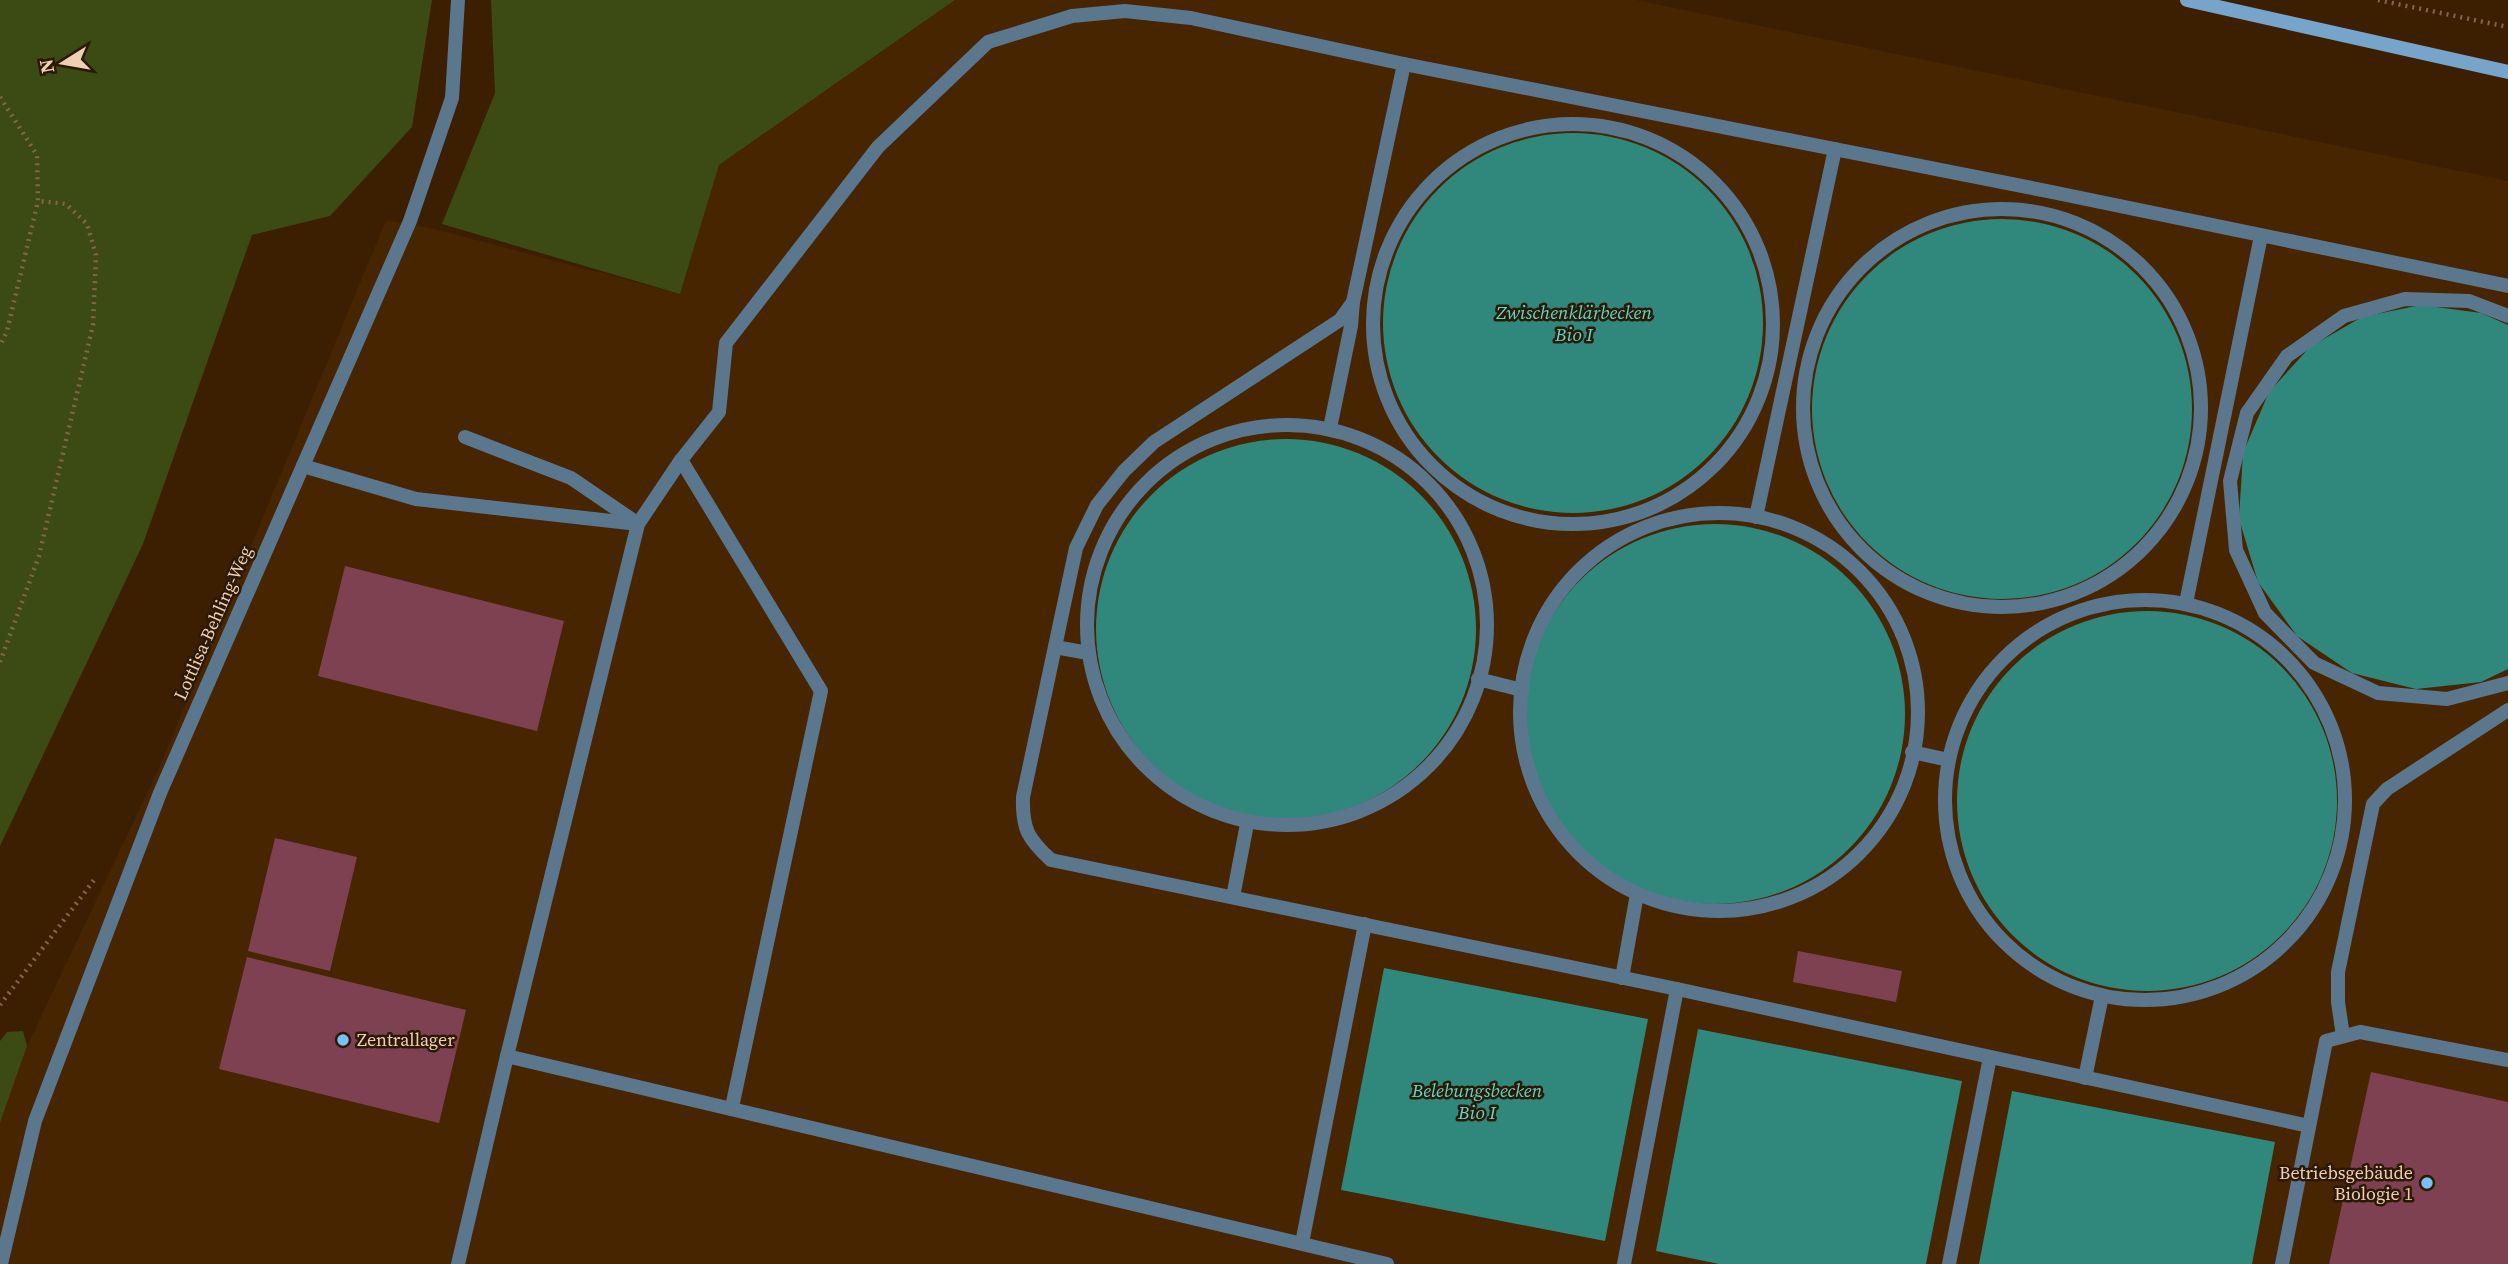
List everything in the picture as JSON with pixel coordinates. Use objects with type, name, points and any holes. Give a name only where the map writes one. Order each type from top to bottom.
[{"type":"main road","points":[[2186,0],[2508,72]]},
{"type":"lane","name":"Lottlisa-Behling-Weg","points":[[1,1264],[36,1121],[160,793],[410,221],[452,98],[458,0]]},
{"type":"lane","points":[[458,1264],[638,524],[681,460],[719,412],[726,343],[878,147],[988,42],[1072,16],[1125,11],[1191,18],[1404,64],[2047,191],[2508,286]]},
{"type":"lane","points":[[1330,428],[1351,326],[1353,302],[1404,64]]},
{"type":"lane","points":[[1605,126],[1610,104]]},
{"type":"lane","points":[[1377,282],[1374,352],[1394,419],[1432,478],[1446,498],[1477,559],[1489,624],[1477,687],[1449,743],[1401,791],[1339,820],[1272,826],[1247,824],[1205,811],[1150,775],[1108,720],[1088,653],[1091,583],[1118,519],[1161,469],[1215,439],[1277,424],[1339,428],[1401,456],[1432,478],[1492,510],[1534,523],[1558,526],[1642,519],[1708,512],[1772,519],[1834,548],[1882,595],[1911,656],[1919,724],[1904,790],[1868,847],[1814,889],[1750,911],[1686,911],[1624,890],[1573,850],[1537,796],[1520,733],[1523,669],[1547,608],[1589,559],[1642,519],[1686,491],[1735,442],[1762,386],[1775,323],[1763,258],[1731,197],[1687,155],[1624,128],[1563,122],[1501,138],[1447,169],[1403,217],[1377,282]]},
{"type":"lane","points":[[1756,517],[1835,149]]},
{"type":"lane","points":[[2045,214],[2047,191]]},
{"type":"lane","points":[[1991,207],[2055,215],[2116,244],[2165,291],[2194,352],[2202,420],[2187,486],[2151,543],[2097,585],[2066,596],[2034,607],[1969,607],[1908,586],[1856,546],[1820,492],[1802,429],[1805,366],[1830,304],[1872,255],[1928,222],[1991,207]]},
{"type":"lane","points":[[2186,603],[2260,236]]},
{"type":"lane","points":[[1358,278],[1377,282]]},
{"type":"lane","points":[[2477,304],[2482,281]]},
{"type":"lane","points":[[2508,316],[2469,301],[2405,299],[2344,316],[2287,356],[2247,413],[2230,481],[2236,550],[2265,613],[2314,663],[2378,693],[2447,699],[2508,683]]},
{"type":"lane","points":[[1353,302],[1340,320],[1154,442],[1124,471],[1097,505],[1076,548],[1023,797],[1023,816],[1032,842],[1051,860],[1677,989],[2309,1126]]},
{"type":"lane","points":[[1768,359],[1805,366]]},
{"type":"lane","points":[[465,437],[571,478],[638,524]]},
{"type":"lane","points":[[2197,441],[2237,453]]},
{"type":"lane","points":[[681,460],[821,691],[732,1107]]},
{"type":"lane","points":[[303,466],[416,499],[638,524]]},
{"type":"lane","points":[[1852,566],[1864,551]]},
{"type":"lane","points":[[2066,596],[2075,612]]},
{"type":"lane","points":[[2154,599],[2186,603],[2232,619],[2274,646],[2307,682],[2331,725],[2344,772],[2345,822],[2333,870],[2311,913],[2279,950],[2238,978],[2193,996],[2144,1001],[2102,996],[2050,977],[2009,949],[1987,925],[1969,897],[1955,867],[1947,836],[1944,803],[1954,738],[1966,708],[1984,680],[2005,656],[2030,635],[2058,618],[2075,612],[2121,600],[2154,599]]},
{"type":"lane","points":[[2284,657],[2295,644]]},
{"type":"lane","points":[[1055,647],[1088,653]]},
{"type":"lane","points":[[1478,679],[1521,690]]},
{"type":"lane","points":[[2343,1036],[2338,1002],[2338,972],[2373,804],[2387,789],[2508,710]]},
{"type":"lane","points":[[1912,752],[1949,760]]},
{"type":"lane","points":[[1233,897],[1247,824]]},
{"type":"lane","points":[[2340,846],[2362,851]]},
{"type":"lane","points":[[1622,978],[1637,894]]},
{"type":"lane","points":[[1302,1243],[1365,924]]},
{"type":"lane","points":[[1624,1264],[1677,989]]},
{"type":"lane","points":[[2085,1078],[2102,996]]},
{"type":"lane","points":[[2281,1264],[2326,1041],[2360,1032],[2508,1060]]},
{"type":"lane","points":[[507,1056],[1302,1243],[1341,1258],[1387,1264]]},
{"type":"lane","points":[[1949,1264],[1990,1057]]},
{"type":"path","points":[[2378,0],[2508,27]]},
{"type":"path","points":[[0,97],[37,155],[38,201],[7,331],[0,346]]},
{"type":"path","points":[[0,662],[38,556],[93,325],[96,255],[87,224],[66,204],[38,201]]},
{"type":"path","points":[[0,1005],[95,879]]},
{"type":"shaded area","points":[[955,0],[1636,0],[2508,181],[2508,1264],[0,1264],[0,1123],[27,1046],[159,768],[386,220],[435,229],[680,294],[719,165]]},
{"type":"green space","points":[[0,0],[432,0],[412,127],[330,216],[252,235],[143,544],[0,846]]},
{"type":"green space","points":[[491,0],[955,0],[719,165],[680,294],[442,224],[495,93]]},
{"type":"green space","points":[[23,1031],[27,1046],[0,1123],[0,1041],[7,1032]]},
{"type":"water","name":"Zwischenklärbecken Bio I","points":[[1573,133],[1610,137],[1646,147],[1694,176],[1720,202],[1749,250],[1759,286],[1763,323],[1759,360],[1749,396],[1720,444],[1694,470],[1646,499],[1610,509],[1573,513],[1536,509],[1500,499],[1452,470],[1426,444],[1397,396],[1387,360],[1383,323],[1387,286],[1397,250],[1426,202],[1452,176],[1500,147],[1536,137]]},
{"type":"water","points":[[2002,219],[2057,227],[2092,241],[2123,262],[2149,288],[2170,319],[2184,354],[2192,409],[2184,464],[2170,499],[2149,530],[2123,556],[2092,577],[2057,591],[2002,599],[1947,591],[1912,577],[1881,556],[1855,530],[1834,499],[1820,464],[1812,409],[1820,354],[1834,319],[1855,288],[1881,262],[1912,241],[1947,227]]},
{"type":"water","points":[[2421,305],[2481,313],[2508,325],[2508,669],[2481,682],[2416,689],[2352,673],[2297,636],[2258,582],[2239,519],[2243,453],[2269,392],[2310,347],[2362,317]]},
{"type":"water","points":[[1286,439],[1323,443],[1359,454],[1391,471],[1420,495],[1444,524],[1461,556],[1472,592],[1476,629],[1472,666],[1461,702],[1444,734],[1420,763],[1391,787],[1359,804],[1323,815],[1286,819],[1249,815],[1213,804],[1181,787],[1152,763],[1128,734],[1111,702],[1100,666],[1096,629],[1100,592],[1111,556],[1128,524],[1152,495],[1181,471],[1213,454],[1249,443]]},
{"type":"water","points":[[1715,524],[1770,532],[1805,546],[1849,580],[1883,624],[1897,659],[1905,714],[1897,769],[1883,804],[1849,848],[1805,882],[1770,896],[1715,904],[1660,896],[1625,882],[1581,848],[1547,804],[1533,769],[1525,714],[1533,659],[1547,624],[1581,580],[1625,546],[1660,532]]},
{"type":"water","points":[[2147,611],[2202,619],[2237,633],[2281,667],[2315,711],[2329,746],[2337,801],[2329,856],[2315,891],[2281,935],[2237,969],[2202,983],[2147,991],[2092,983],[2057,969],[2013,935],[1979,891],[1965,856],[1957,801],[1965,746],[1979,711],[2013,667],[2057,633],[2092,619]]},
{"type":"water","name":"Belebungsbecken Bio I","points":[[1384,968],[1648,1019],[1605,1241],[1341,1190]]},
{"type":"water","points":[[1698,1029],[1962,1081],[1926,1264],[1719,1264],[1656,1251]]},
{"type":"water","points":[[2012,1091],[2275,1142],[2252,1264],[1979,1264]]},
{"type":"building","points":[[345,566],[564,621],[537,731],[318,676]]},
{"type":"building","points":[[275,838],[357,857],[330,971],[248,951]]},
{"type":"building","points":[[1798,951],[1902,971],[1896,1002],[1793,982]]},
{"type":"building","name":"Zentrallager","points":[[247,957],[466,1010],[439,1123],[219,1069]]},
{"type":"building","name":"Betriebsgebäude Biologie 1","points":[[2371,1072],[2508,1102],[2508,1264],[2329,1264]]},
{"type":"place","name":"Zentrallager","points":[[343,1040]]},
{"type":"place","name":"Betriebsgebäude Biologie 1","points":[[2427,1183]]}]
